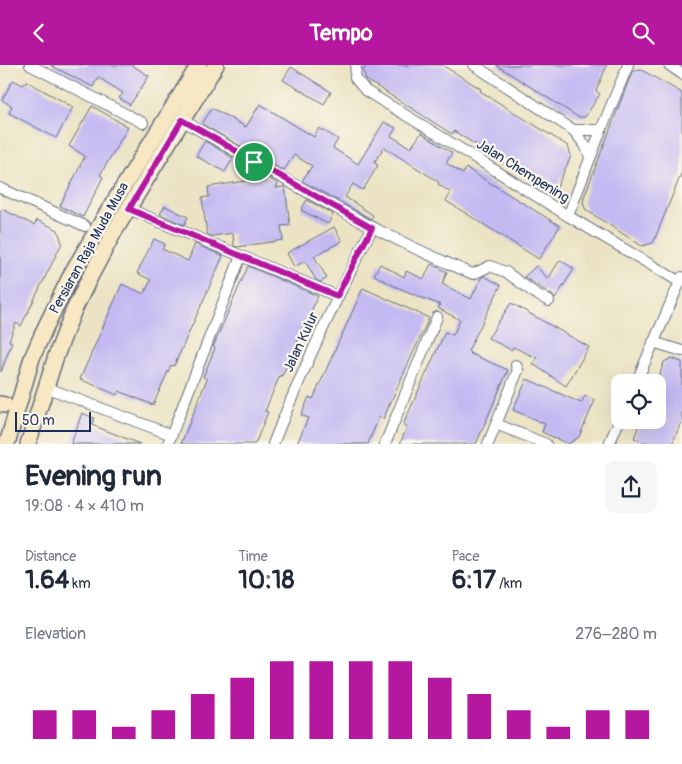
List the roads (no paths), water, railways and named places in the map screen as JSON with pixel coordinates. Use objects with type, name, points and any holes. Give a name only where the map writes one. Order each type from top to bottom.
[{"type":"main road","name":"Persiaran Raja Muda Musa","points":[[7,444],[32,357],[44,328],[73,271],[104,218],[199,65]]},
{"type":"main road","name":"Persiaran Raja Muda Musa","points":[[28,444],[73,312],[100,258],[216,65]]},
{"type":"street","points":[[30,65],[143,123]]},
{"type":"street","name":"Jalan Chempening","points":[[356,65],[355,78],[366,91],[568,216],[681,279]]},
{"type":"street","points":[[474,65],[573,130],[585,145],[590,157]]},
{"type":"street","points":[[568,216],[628,65]]},
{"type":"street","points":[[669,65],[682,74]]},
{"type":"street","points":[[182,120],[372,228],[472,274],[490,266],[506,272],[549,301]]},
{"type":"street","points":[[573,130],[601,130]]},
{"type":"street","points":[[0,189],[85,226]]},
{"type":"street","points":[[129,209],[337,296]]},
{"type":"street","name":"Jalan Kulur","points":[[273,444],[295,388],[337,296],[372,228]]},
{"type":"street","points":[[46,387],[170,440],[241,256]]},
{"type":"street","points":[[640,374],[681,279]]},
{"type":"street","points":[[384,444],[437,317]]},
{"type":"street","points":[[653,342],[682,351]]},
{"type":"street","points":[[488,444],[518,370],[516,365]]},
{"type":"street","points":[[496,423],[546,444]]},
{"type":"street","points":[[609,444],[616,429]]}]
